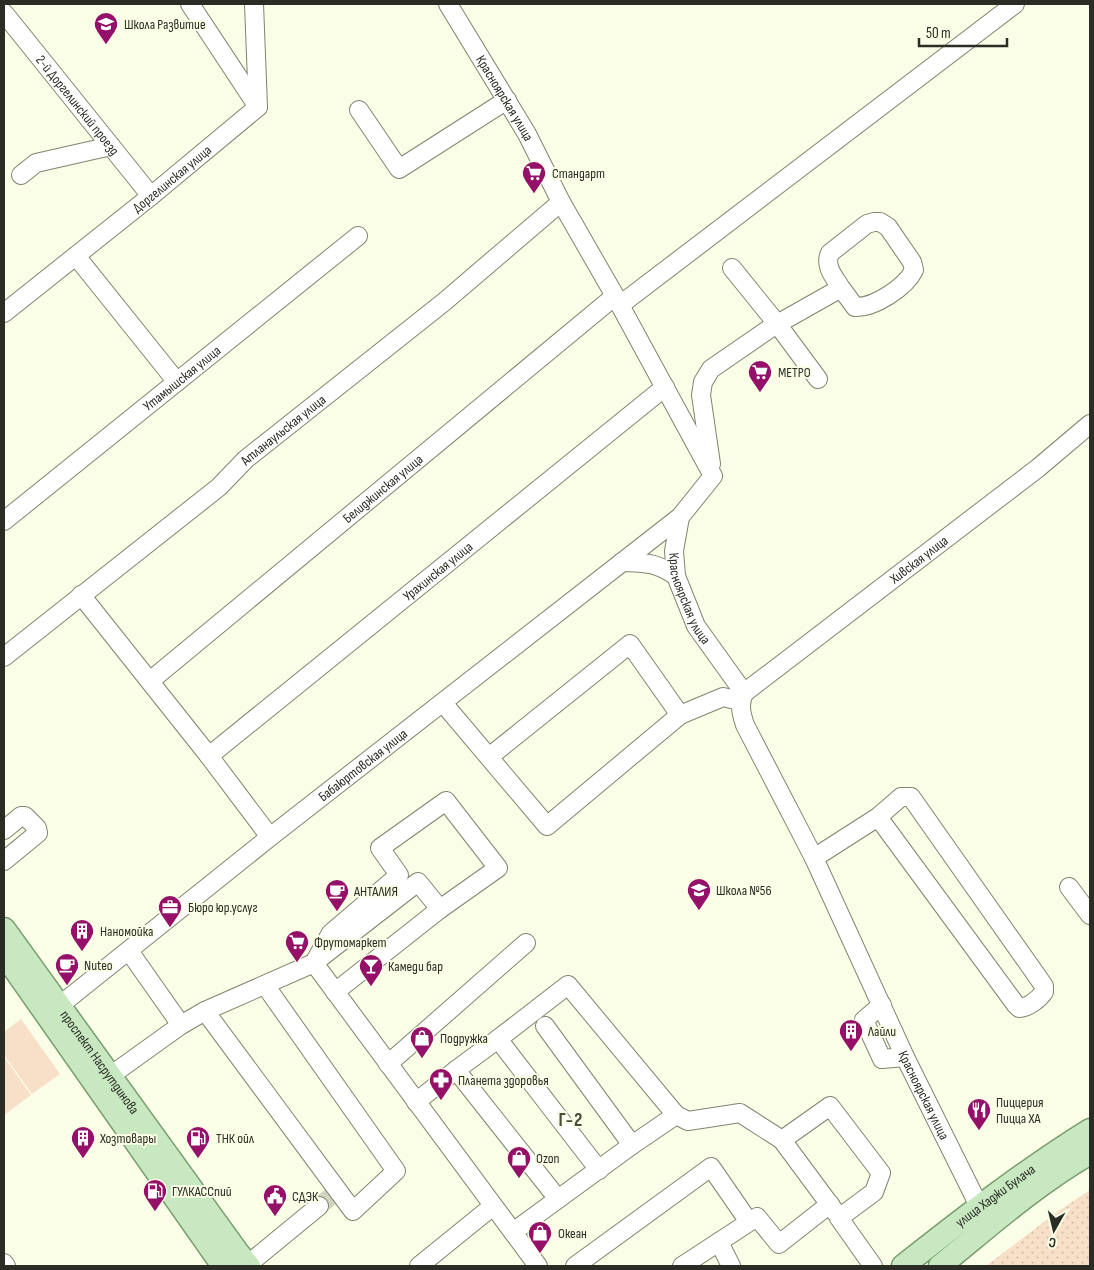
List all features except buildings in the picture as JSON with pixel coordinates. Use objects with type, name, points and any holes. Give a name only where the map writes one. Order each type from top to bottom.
[{"type":"main road","name":"проспект Насрутдинова","points":[[4,929],[53,1010],[103,1080],[248,1266]]},
{"type":"main road","name":"проспект Насрутдинова","points":[[4,954],[53,1010]]},
{"type":"main road","name":"проспект Насрутдинова","points":[[103,1080],[223,1266]]},
{"type":"main road","name":"улица Хаджи Булача","points":[[940,1266],[1037,1176],[1090,1130]]},
{"type":"main road","name":"улица Хаджи Булача","points":[[904,1266],[979,1206],[1037,1176],[1072,1164],[1090,1154]]},
{"type":"street","points":[[190,4],[258,107]]},
{"type":"street","points":[[254,4],[258,107]]},
{"type":"street","name":"Красноярская улица","points":[[448,4],[527,134],[561,202],[618,300],[713,476],[680,517],[674,551],[676,576],[696,626],[742,697],[741,713],[745,725],[814,858],[905,1057],[979,1206]]},
{"type":"street","name":"Белиджинская улица","points":[[150,681],[618,300],[1015,4]]},
{"type":"street","name":"2-й Доргелинский проезд","points":[[4,13],[151,196]]},
{"type":"street","points":[[359,110],[400,169],[507,100]]},
{"type":"street","name":"Доргелинская улица","points":[[4,313],[151,196],[258,107]]},
{"type":"street","points":[[21,175],[36,163],[111,146]]},
{"type":"street","name":"Атланаульская улица","points":[[4,657],[219,487],[246,459],[444,302],[561,202]]},
{"type":"street","points":[[880,222],[888,227],[912,262],[914,270],[910,279],[875,304],[865,307],[855,307],[840,288],[828,265],[830,253],[866,224],[880,222]]},
{"type":"street","name":"Утамышская улица","points":[[4,521],[358,236]]},
{"type":"street","points":[[76,256],[177,382]]},
{"type":"street","points":[[732,268],[818,379]]},
{"type":"street","points":[[713,476],[701,394],[703,382],[710,369],[772,327],[840,288]]},
{"type":"street","name":"Урахинская улица","points":[[209,756],[665,387]]},
{"type":"street","name":"Хивская улица","points":[[742,697],[1038,468],[1090,424]]},
{"type":"street","name":"Бабаюртовская улица","points":[[53,1010],[270,837],[680,517]]},
{"type":"street","points":[[622,562],[651,563],[676,576]]},
{"type":"street","points":[[81,595],[209,756],[270,837]]},
{"type":"street","points":[[489,757],[630,644],[680,715]]},
{"type":"street","points":[[443,703],[547,826],[680,715],[723,697],[742,697]]},
{"type":"street","points":[[814,858],[878,817],[901,798],[911,797],[1044,986],[1042,996],[1025,1008],[1019,1008],[878,817]]},
{"type":"street","points":[[314,963],[330,933],[400,875],[380,848],[446,801],[498,868],[440,909],[335,992]]},
{"type":"street","points":[[4,830],[22,816],[26,816],[38,828],[38,833],[4,861]]},
{"type":"street","points":[[103,1080],[181,1025],[205,1011],[314,963],[418,882],[440,909]]},
{"type":"street","points":[[1069,887],[1090,915]]},
{"type":"street","points":[[388,1064],[526,943]]},
{"type":"street","points":[[129,950],[181,1025]]},
{"type":"street","points":[[314,963],[538,1266]]},
{"type":"street","points":[[205,1011],[336,1192],[353,1211],[396,1171],[265,985]]},
{"type":"street","points":[[416,1102],[568,985],[676,1115],[688,1121],[740,1113],[782,1140],[873,1266]]},
{"type":"street","points":[[545,1026],[632,1145]]},
{"type":"street","points":[[498,1038],[599,1170]]},
{"type":"street","points":[[456,1070],[558,1199]]},
{"type":"street","points":[[682,1266],[757,1216],[778,1244],[834,1211],[874,1192],[881,1173],[830,1106],[782,1140]]},
{"type":"street","points":[[513,1232],[676,1115]]},
{"type":"street","points":[[575,1266],[710,1167],[749,1222]]},
{"type":"street","points":[[248,1266],[319,1206]]},
{"type":"street","points":[[419,1266],[493,1206]]},
{"type":"street","points":[[719,1242],[730,1266]]},
{"type":"shaded area","points":[[21,1019],[60,1074],[32,1094],[4,1055],[4,1032]]},
{"type":"shaded area","points":[[4,1057],[31,1095],[4,1115]]},
{"type":"shaded area","points":[[1090,1190],[1090,1266],[986,1266],[1057,1212]]},
{"type":"tunnel","points":[[319,1206],[334,1194]]},
{"type":"place","name":"Школа Развитие","points":[[106,45]]},
{"type":"place","name":"Стандарт","points":[[534,194]]},
{"type":"place","name":"МЕТРО","points":[[760,393]]},
{"type":"place","name":"Школа №56","points":[[699,911]]},
{"type":"place","name":"АНТАЛИЯ","points":[[337,912]]},
{"type":"place","name":"Бюро юр.услуг","points":[[170,928]]},
{"type":"place","name":"Наномойка","points":[[82,952]]},
{"type":"place","name":"Фрутомаркет","points":[[297,963]]},
{"type":"place","name":"Nuteo","points":[[67,986]]},
{"type":"place","name":"Камеди бар","points":[[371,987]]},
{"type":"place","name":"Лайли","points":[[851,1052]]},
{"type":"place","name":"Подружка","points":[[422,1059]]},
{"type":"place","name":"Планета здоровья","points":[[441,1101]]},
{"type":"place","name":"Пиццерия Пицца ХА","points":[[979,1131]]},
{"type":"place","name":"Хозтовары","points":[[83,1159]]},
{"type":"place","name":"ТНК ойл","points":[[198,1159]]},
{"type":"place","name":"Ozon","points":[[519,1179]]},
{"type":"place","name":"ГУЛКАССпий","points":[[155,1212]]},
{"type":"place","name":"СДЭК","points":[[275,1217]]},
{"type":"place","name":"Океан","points":[[540,1254]]},
{"type":"district","name":"Г-2","points":[[571,1119]]}]
